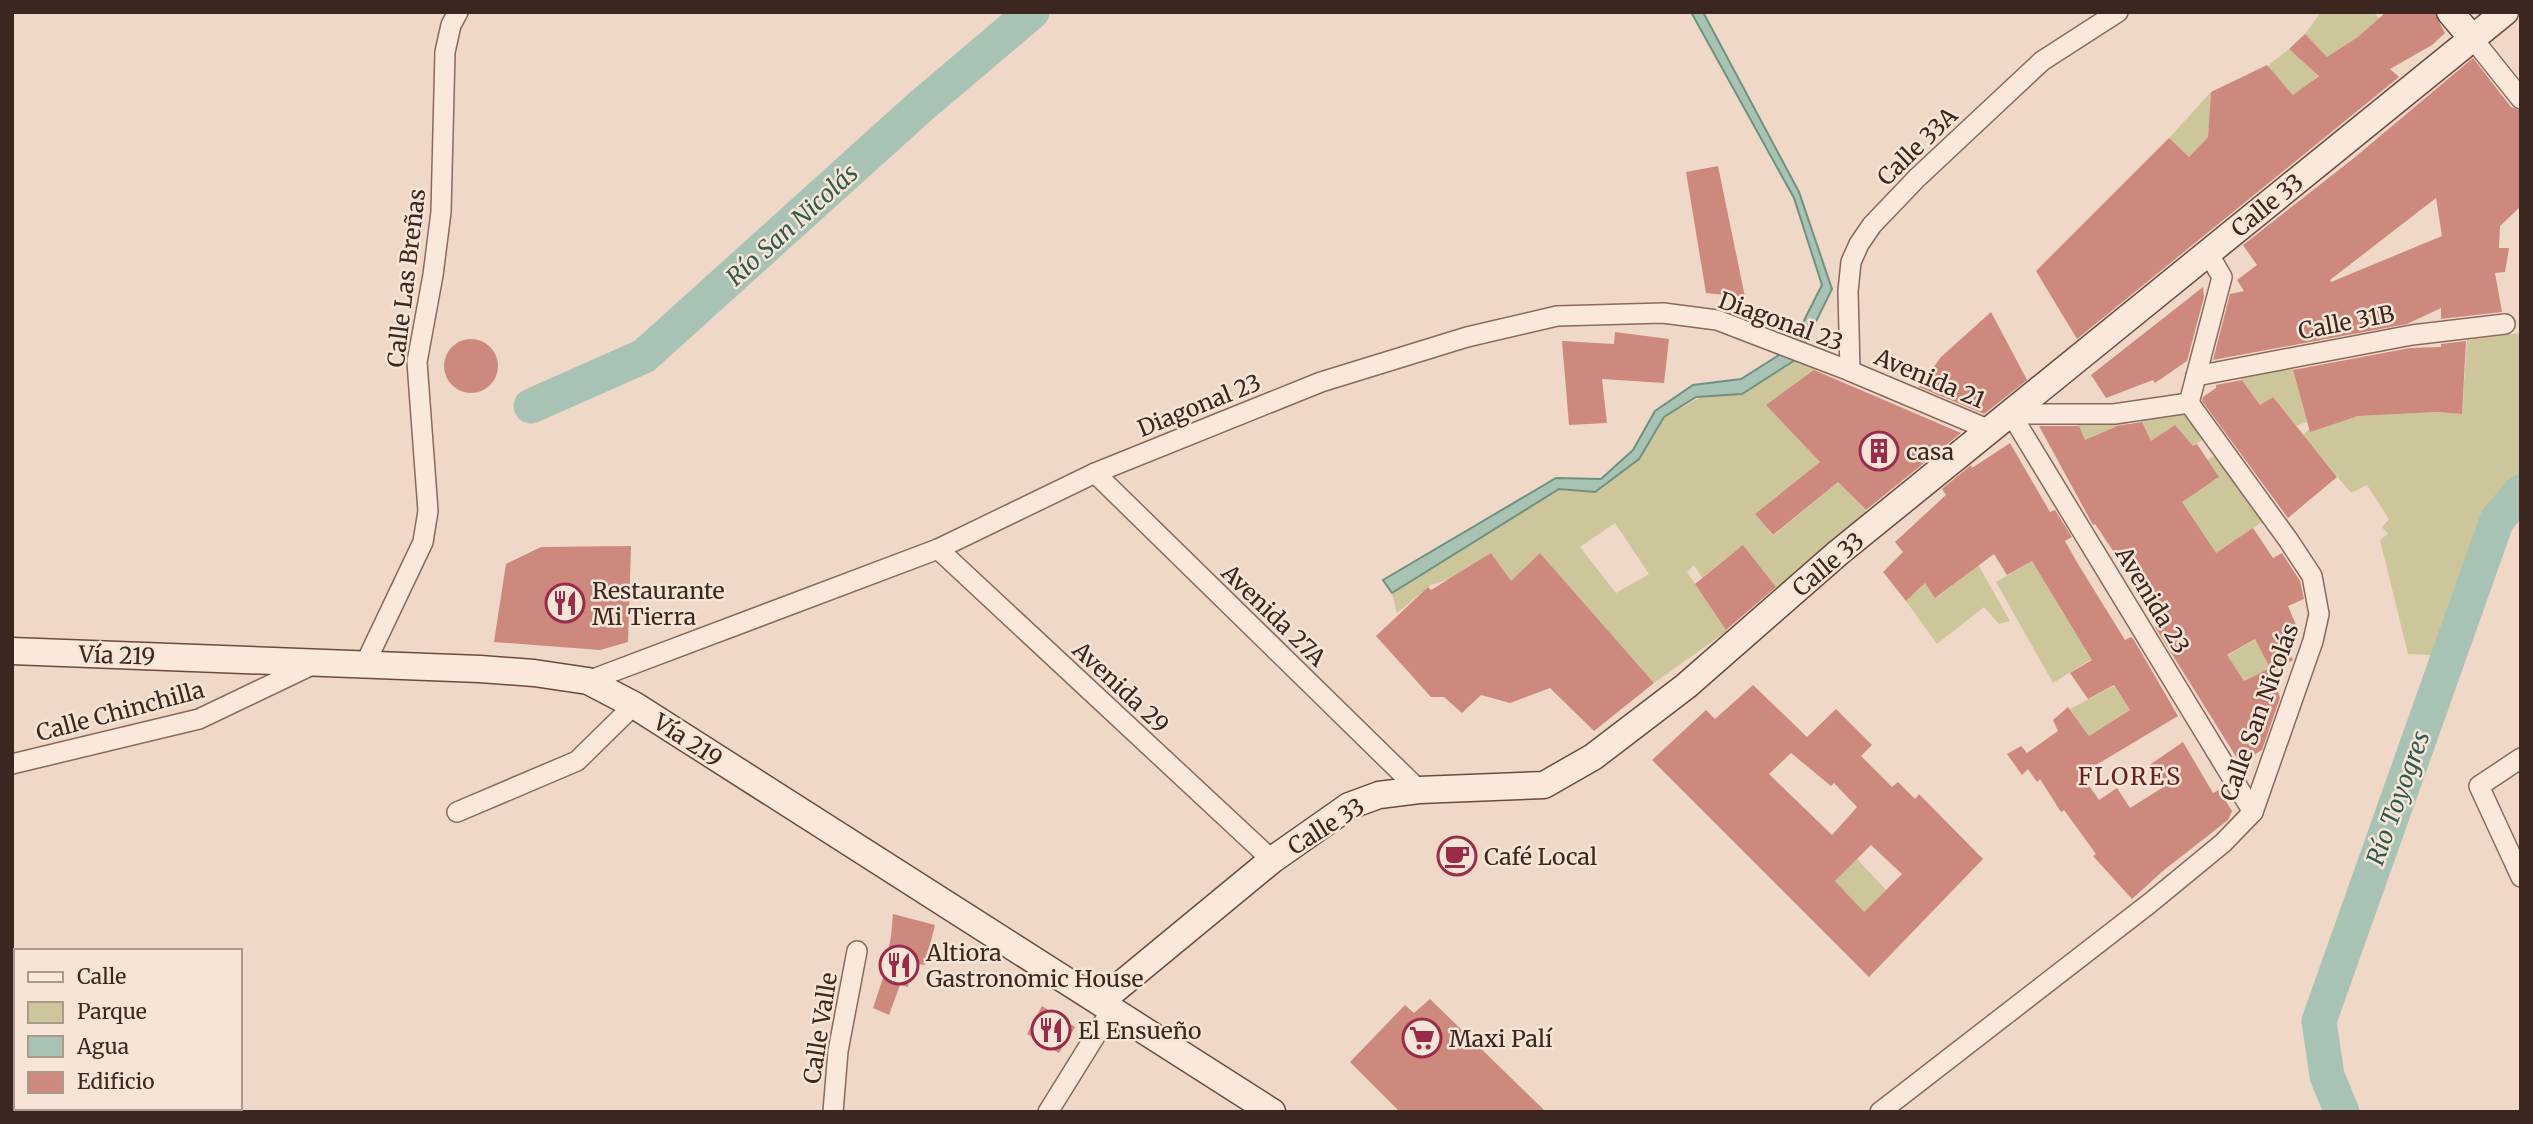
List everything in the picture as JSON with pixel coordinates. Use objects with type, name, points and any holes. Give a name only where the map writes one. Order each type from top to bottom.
[{"type":"main road","points":[[2450,12],[2473,39]]},
{"type":"main road","name":"Calle 33","points":[[1107,1005],[1272,860],[1349,806],[1379,795],[1419,790],[1544,785],[1593,757],[1686,686],[1838,553],[2505,12]]},
{"type":"main road","name":"Vía 219","points":[[12,651],[365,664],[534,673],[588,681],[634,705],[1272,1112]]},
{"type":"street","name":"Calle Las Breñas","points":[[365,664],[423,542],[428,511],[417,362],[441,212],[445,52],[451,25],[458,12]]},
{"type":"street","name":"Calle 33A","points":[[1850,372],[1848,291],[1851,262],[1872,225],[1917,178],[2042,61],[2118,12]]},
{"type":"street","points":[[2473,39],[2521,99]]},
{"type":"street","points":[[2001,422],[2114,414],[2189,403],[2222,277],[2207,253]]},
{"type":"street","name":"Diagonal 23","points":[[588,681],[938,549],[1096,473],[1321,383],[1467,337],[1557,316],[1663,313],[1717,320],[1850,372]]},
{"type":"street","name":"Calle 31B","points":[[2196,376],[2412,335],[2505,324]]},
{"type":"street","name":"Avenida 21","points":[[1850,372],[2001,422]]},
{"type":"street","name":"Calle San Nicolás","points":[[1880,1112],[2150,903],[2223,843],[2253,812],[2313,641],[2319,614],[2312,576],[2189,403]]},
{"type":"street","name":"Avenida 23","points":[[2001,422],[2253,812]]},
{"type":"street","name":"Avenida 27A","points":[[1096,473],[1419,790]]},
{"type":"street","name":"Avenida 29","points":[[938,549],[1272,860]]},
{"type":"street","name":"Calle Chinchilla","points":[[12,764],[199,719],[314,664]]},
{"type":"street","points":[[457,812],[577,761],[634,705]]},
{"type":"street","points":[[2521,758],[2479,786],[2521,877]]},
{"type":"street","name":"Calle Valle","points":[[833,1112],[838,1051],[857,951]]},
{"type":"street","points":[[1048,1112],[1107,1005]]},
{"type":"green space","points":[[2321,12],[2373,12],[2379,18],[2328,69],[2314,79],[2297,99],[2279,79],[2257,108],[2270,64],[2289,49],[2304,62],[2319,49],[2305,34]]},
{"type":"green space","points":[[2211,92],[2208,137],[2189,157],[2169,138]]},
{"type":"green space","points":[[2521,333],[2521,491],[2495,520],[2449,656],[2408,654],[2380,540],[2388,534],[2382,527],[2389,519],[2367,485],[2351,493],[2303,435],[2309,429],[2358,416],[2437,412],[2462,414],[2467,340]]},
{"type":"green space","points":[[1798,358],[1819,367],[1766,405],[1820,462],[1755,514],[1773,536],[1838,482],[1868,513],[1779,591],[1743,545],[1702,578],[1694,565],[1687,572],[1727,631],[1654,683],[1541,554],[1511,581],[1491,553],[1453,578],[1431,585],[1397,613],[1392,593],[1559,489],[1595,492],[1639,459],[1664,417],[1701,397],[1742,394]],"holes":[[[1615,523],[1649,574],[1616,593],[1580,547]]]},
{"type":"green space","points":[[2292,366],[2307,422],[2296,426],[2273,397],[2260,405],[2240,377]]},
{"type":"green space","points":[[2186,411],[2205,438],[2193,446],[2151,441],[2139,418]]},
{"type":"green space","points":[[2127,420],[2132,434],[2123,441],[2116,426],[2085,440],[2076,421]]},
{"type":"green space","points":[[2218,454],[2265,520],[2204,561],[2171,513],[2161,458],[2191,495],[2217,479],[2204,461]]},
{"type":"green space","points":[[1968,547],[2010,621],[1999,624],[1984,607],[1937,644],[1906,601],[1925,583],[1936,598],[1971,571]]},
{"type":"green space","points":[[2032,561],[2092,659],[2053,683],[1996,582]]},
{"type":"green space","points":[[2152,596],[2187,606],[2157,626],[2141,601]]},
{"type":"green space","points":[[2259,637],[2270,668],[2244,681],[2227,656]]},
{"type":"green space","points":[[2114,686],[2130,710],[2089,736],[2070,709]]},
{"type":"green space","points":[[1857,859],[1886,890],[1834,942],[1850,897],[1835,881]]},
{"type":"water","points":[[1691,12],[1703,12],[1799,192],[1832,289],[1798,358],[1742,394],[1696,397],[1664,417],[1639,459],[1595,492],[1559,489],[1392,593],[1383,580],[1556,478],[1601,479],[1633,450],[1655,411],[1693,385],[1741,379],[1790,348],[1822,285],[1794,198]]},
{"type":"building","points":[[2386,12],[2434,12],[2445,33],[2432,45],[2390,69],[2399,77],[2077,339],[2036,271],[2169,138],[2189,157],[2208,137],[2211,92],[2267,65],[2293,95],[2319,76],[2289,49],[2305,34],[2327,57],[2358,37]]},
{"type":"building","points":[[2473,58],[2511,107],[2521,111],[2521,206],[2500,226],[2499,248],[2509,248],[2505,272],[2495,273],[2502,312],[2441,319],[2441,308],[2407,324],[2213,360],[2230,294],[2244,291],[2237,280],[2257,265],[2243,245],[2354,158]],"holes":[[[2436,198],[2442,236],[2331,282],[2330,280]]]},
{"type":"building","points":[[1718,166],[1745,297],[1706,293],[1686,172]]},
{"type":"building","points":[[2203,287],[2204,297],[2187,361],[2155,383],[2153,380],[2106,398],[2091,375]]},
{"type":"building","points":[[1991,312],[2027,380],[1984,414],[1919,387],[1941,357]]},
{"type":"building","points":[[1615,332],[1669,339],[1664,383],[1602,379],[1607,423],[1569,425],[1562,341],[1614,344]]},
{"type":"building","points":[[476,339],[486,343],[494,351],[498,366],[494,381],[486,389],[466,393],[456,389],[448,381],[444,361],[448,351],[456,343]]},
{"type":"building","points":[[2466,341],[2462,414],[2437,412],[2358,416],[2310,432],[2293,370],[2410,348],[2441,347],[2441,344]]},
{"type":"building","name":"casa","points":[[1814,370],[1961,433],[1866,510],[1838,482],[1773,535],[1755,514],[1820,462],[1766,405]]},
{"type":"building","points":[[2242,380],[2260,405],[2273,397],[2337,477],[2288,518],[2202,401],[2216,385]]},
{"type":"building","points":[[2142,422],[2151,441],[2175,425],[2193,446],[2197,444],[2219,477],[2182,502],[2216,553],[2253,528],[2273,558],[2282,553],[2300,581],[2304,599],[2288,606],[2299,632],[2284,639],[2293,660],[2272,673],[2270,669],[2280,698],[2262,750],[2240,763],[2155,627],[2166,620],[2135,569],[2128,573],[2095,524],[2093,525],[2039,426],[2079,426],[2085,440],[2117,426]],"holes":[[[2255,639],[2270,668],[2244,681],[2227,655]]]},
{"type":"building","points":[[2010,443],[2050,512],[2055,510],[2072,537],[2065,541],[2078,564],[2125,640],[2131,637],[2134,640],[2178,716],[2081,774],[2099,800],[2117,788],[2130,808],[2162,788],[2148,766],[2183,742],[2213,793],[2219,790],[2232,811],[2228,820],[2132,899],[2093,856],[2096,854],[2064,810],[2061,812],[2040,779],[2037,782],[2028,769],[2022,775],[2007,754],[2021,746],[2027,753],[2058,731],[2053,720],[2068,707],[2089,736],[2130,710],[2114,685],[2088,699],[2070,673],[2092,660],[2032,561],[2007,575],[1994,554],[1935,598],[1925,583],[1906,601],[1883,572],[1903,552],[1895,542],[1946,495],[1942,489],[1971,465],[1972,468]]},
{"type":"building","points":[[1743,545],[1776,587],[1726,630],[1695,584]]},
{"type":"building","name":"Restaurante Mi Tierra","points":[[631,546],[628,642],[600,650],[494,642],[506,564],[541,547]]},
{"type":"building","points":[[1491,553],[1511,581],[1540,553],[1654,683],[1594,731],[1550,688],[1510,703],[1481,695],[1462,713],[1444,697],[1431,697],[1376,636],[1428,587],[1431,590]]},
{"type":"building","points":[[1753,685],[1807,737],[1836,709],[1872,745],[1861,756],[1892,787],[1898,782],[1915,799],[1919,794],[1983,859],[1869,977],[1652,760],[1706,710],[1715,719]],"holes":[[[1791,753],[1831,786],[1834,783],[1857,807],[1832,835],[1769,774]],[[1871,845],[1902,874],[1864,912],[1835,881]]]},
{"type":"building","name":"Altiora Gastronomic House","points":[[893,914],[935,925],[925,965],[918,964],[916,974],[910,973],[908,987],[900,985],[889,1015],[873,1008],[883,978]]},
{"type":"building","name":"Maxi Palí","points":[[1430,999],[1546,1112],[1400,1112],[1350,1062],[1405,1005],[1414,1013]]},
{"type":"building","name":"El Ensueño","points":[[1042,1006],[1075,1027],[1059,1053],[1027,1034]]},
{"type":"waterway","name":"Río San Nicolás","points":[[531,406],[644,356],[921,106],[1032,12]]},
{"type":"waterway","name":"Río Toyogres","points":[[2342,1112],[2327,1076],[2319,1021],[2497,520],[2521,492]]},
{"type":"place","name":"casa","points":[[1879,451]]},
{"type":"place","name":"Restaurante Mi Tierra","points":[[565,603]]},
{"type":"place","name":"Café Local","points":[[1457,856]]},
{"type":"place","name":"Altiora Gastronomic House","points":[[899,965]]},
{"type":"place","name":"El Ensueño","points":[[1051,1030]]},
{"type":"place","name":"Maxi Palí","points":[[1422,1038]]},
{"type":"district","name":"FLORES","points":[[2130,776]]}]
